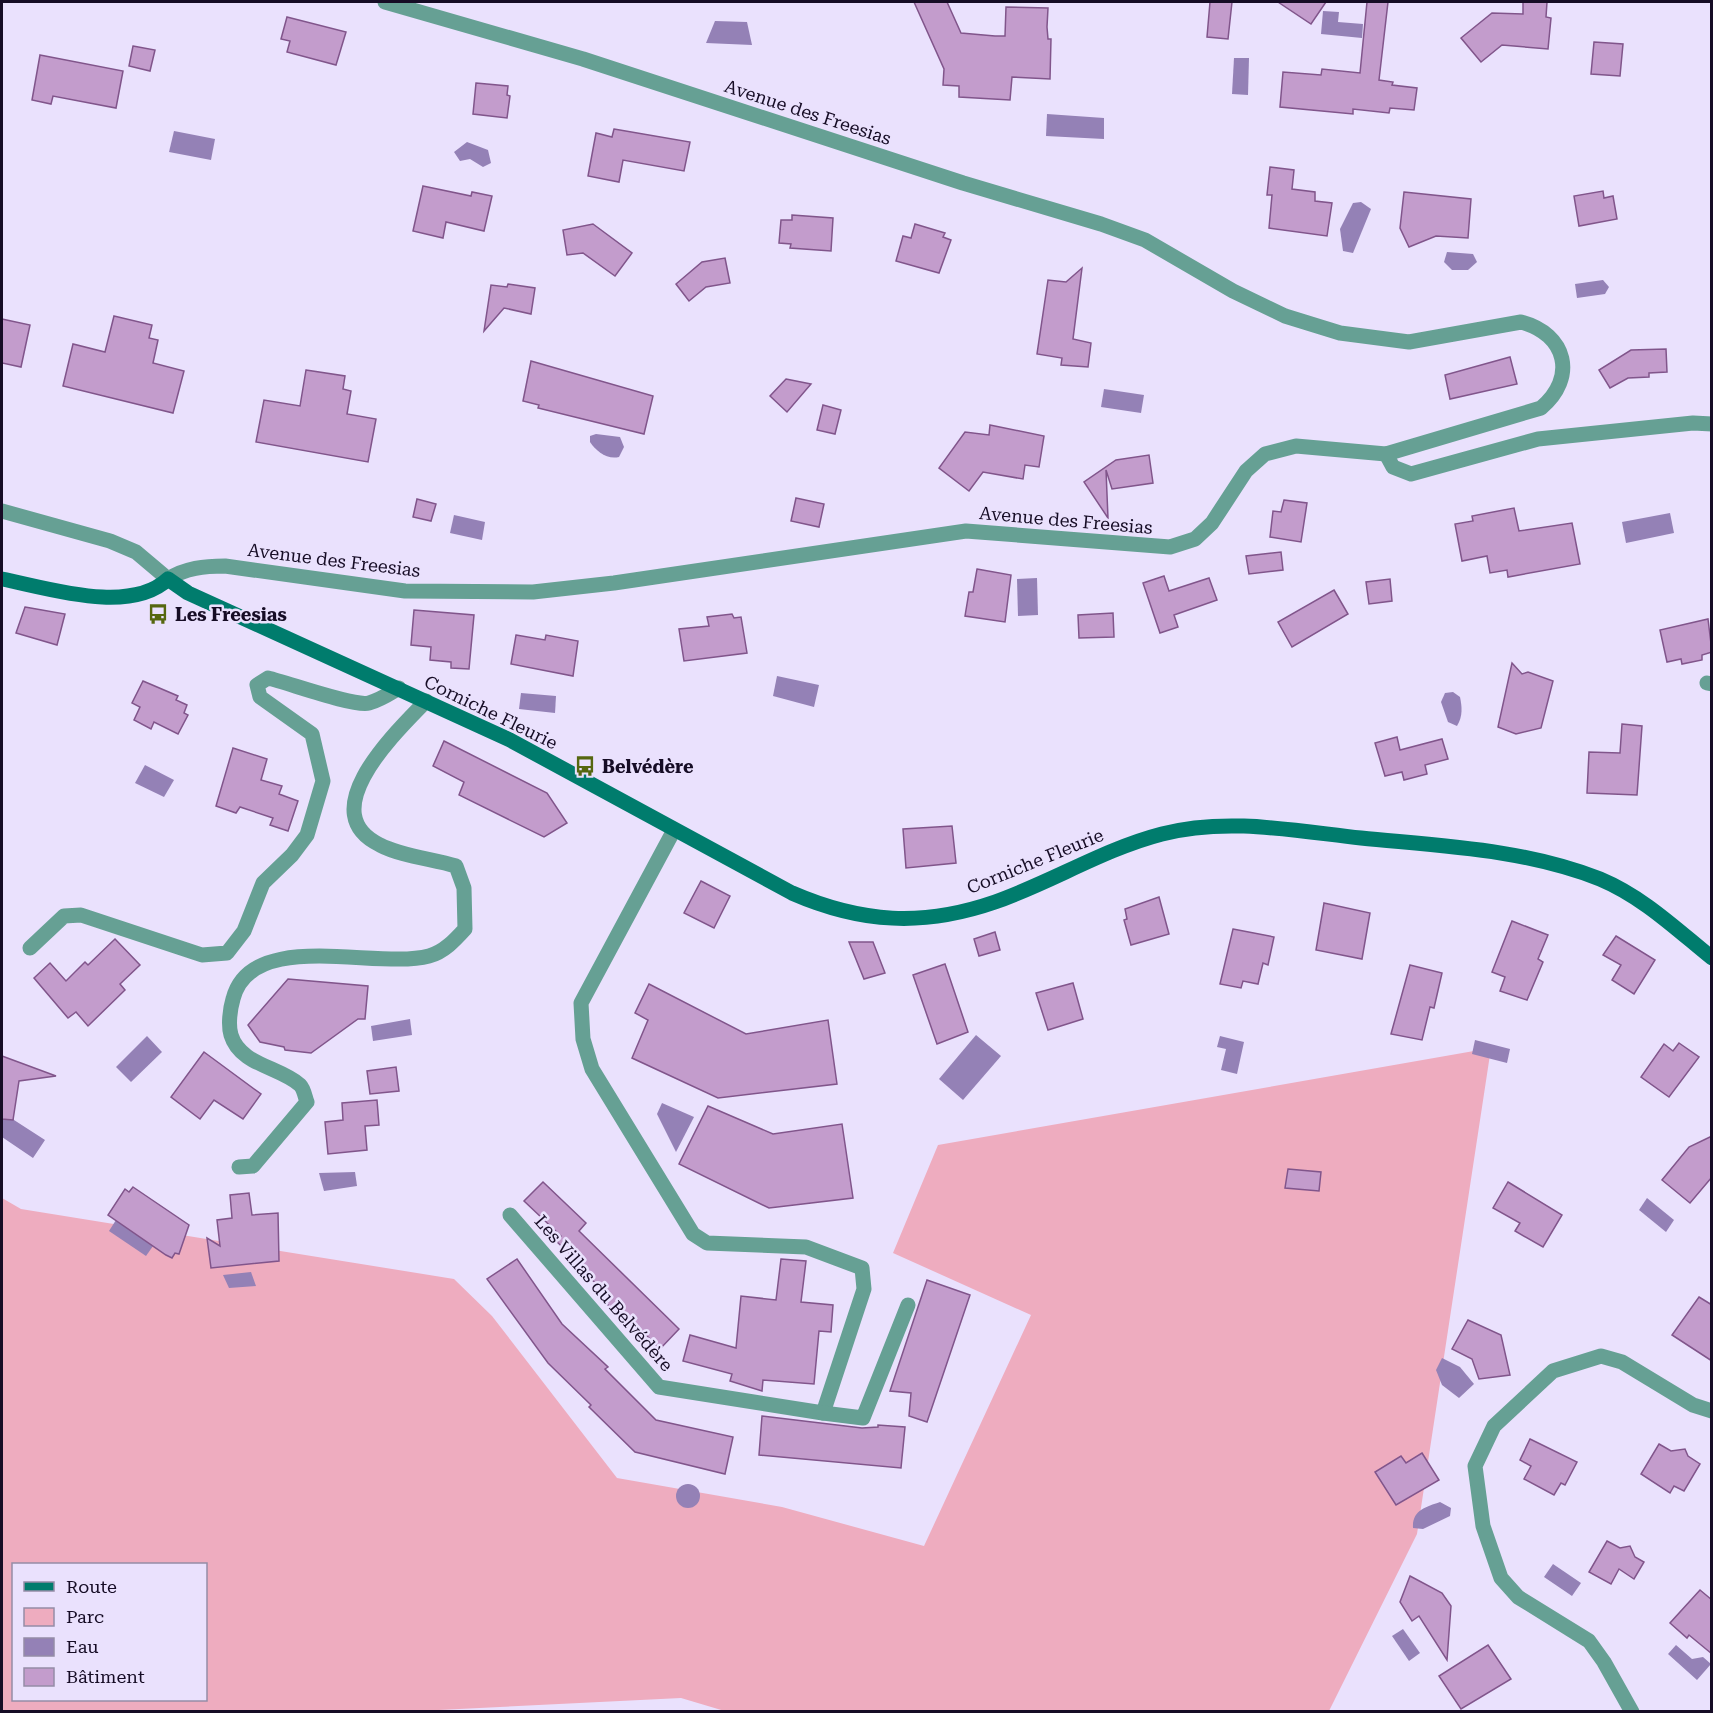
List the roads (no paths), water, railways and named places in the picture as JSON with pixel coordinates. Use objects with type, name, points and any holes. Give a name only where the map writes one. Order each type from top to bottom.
[{"type":"main road","points":[[2,579],[116,598],[137,596],[158,589],[168,579]]},
{"type":"main road","name":"Corniche Fleurie","points":[[168,579],[188,593],[510,740],[792,893],[829,909],[875,918],[915,919],[953,914],[996,902],[1123,846],[1164,833],[1204,826],[1250,826],[1487,851],[1530,857],[1560,865],[1638,897],[1712,957]]},
{"type":"street","name":"Avenue des Freesias","points":[[168,579],[180,572],[203,566],[225,566],[405,591],[533,592],[614,583],[966,531],[1170,547],[1195,539],[1212,523],[1246,471],[1265,454],[1296,446],[1386,454],[1541,408],[1559,387],[1562,374],[1558,345],[1549,334],[1535,326],[1521,322],[1409,342],[1340,333],[1285,316],[1233,291],[1145,240],[1101,224],[963,183],[583,59],[385,2]]},
{"type":"street","points":[[1386,454],[1393,467],[1411,474],[1538,439],[1671,425],[1712,424]]},
{"type":"street","points":[[2,511],[110,541],[135,552],[168,579]]},
{"type":"street","points":[[30,948],[64,916],[81,915],[202,955],[227,953],[244,932],[263,883],[292,855],[307,835],[323,781],[312,734],[260,697],[257,685],[268,678],[297,684],[347,701],[367,704],[399,688]]},
{"type":"street","points":[[239,1167],[253,1166],[307,1102],[302,1086],[238,1049],[231,1035],[230,1009],[235,991],[244,977],[258,966],[286,956],[376,960],[430,956],[450,945],[465,929],[464,888],[456,866],[380,845],[358,828],[354,808],[364,772],[381,747],[426,701]]},
{"type":"street","points":[[674,830],[581,1003],[583,1039],[592,1069],[693,1234],[707,1243],[806,1247],[862,1268],[864,1289],[823,1413]]},
{"type":"street","name":"Les Villas du Belvédère","points":[[510,1215],[659,1387],[863,1418],[908,1305]]},
{"type":"street","points":[[1632,1712],[1604,1662],[1589,1641],[1518,1597],[1501,1578],[1483,1526],[1475,1466],[1494,1426],[1553,1371],[1601,1356],[1622,1362],[1693,1405],[1712,1412]]},
{"type":"water","points":[[1323,11],[1339,12],[1338,22],[1363,24],[1362,38],[1321,34]]},
{"type":"water","points":[[715,21],[747,22],[752,45],[706,43]]},
{"type":"water","points":[[1234,58],[1249,58],[1248,95],[1232,94]]},
{"type":"water","points":[[1047,114],[1104,118],[1104,139],[1046,136]]},
{"type":"water","points":[[174,131],[215,139],[211,160],[169,152]]},
{"type":"water","points":[[467,142],[488,150],[491,163],[483,167],[470,159],[460,161],[454,152]]},
{"type":"water","points":[[1361,202],[1371,209],[1353,253],[1343,251],[1340,229],[1353,203]]},
{"type":"water","points":[[1447,252],[1473,254],[1477,262],[1468,270],[1452,270],[1444,262]]},
{"type":"water","points":[[1603,280],[1609,287],[1605,294],[1577,298],[1575,284]]},
{"type":"water","points":[[1104,389],[1144,395],[1141,413],[1101,407]]},
{"type":"water","points":[[596,434],[620,437],[624,447],[619,457],[606,456],[595,449],[590,442],[590,436]]},
{"type":"water","points":[[1670,513],[1674,533],[1626,543],[1622,522]]},
{"type":"water","points":[[454,515],[485,522],[482,540],[450,533]]},
{"type":"water","points":[[1037,578],[1038,615],[1018,616],[1017,579]]},
{"type":"water","points":[[777,676],[819,685],[814,707],[773,696]]},
{"type":"water","points":[[1453,692],[1460,697],[1461,704],[1461,715],[1457,726],[1448,722],[1441,702],[1445,693]]},
{"type":"water","points":[[521,693],[556,696],[555,713],[519,709]]},
{"type":"water","points":[[145,765],[174,780],[164,797],[135,783]]},
{"type":"water","points":[[410,1019],[412,1035],[373,1041],[371,1026]]},
{"type":"water","points":[[976,1035],[1001,1056],[963,1100],[939,1079]]},
{"type":"water","points":[[147,1036],[162,1052],[131,1082],[116,1067]]},
{"type":"water","points":[[1220,1036],[1244,1042],[1237,1074],[1221,1070],[1226,1049],[1217,1047]]},
{"type":"water","points":[[1475,1040],[1510,1049],[1507,1063],[1472,1054]]},
{"type":"water","points":[[662,1103],[694,1117],[676,1152],[657,1114]]},
{"type":"water","points":[[13,1113],[14,1120],[45,1140],[33,1158],[2,1137],[2,1115]]},
{"type":"water","points":[[355,1172],[357,1186],[324,1191],[319,1173]]},
{"type":"water","points":[[1647,1198],[1674,1220],[1666,1232],[1639,1210]]},
{"type":"water","points":[[116,1220],[153,1246],[146,1256],[109,1231]]},
{"type":"water","points":[[251,1272],[256,1286],[229,1288],[223,1275]]},
{"type":"water","points":[[1442,1358],[1460,1367],[1474,1384],[1459,1398],[1442,1385],[1436,1370]]},
{"type":"water","points":[[688,1484],[697,1487],[700,1496],[697,1505],[688,1508],[679,1505],[676,1496],[679,1487]]},
{"type":"water","points":[[1440,1502],[1451,1508],[1450,1516],[1423,1529],[1413,1528],[1417,1513]]},
{"type":"water","points":[[1553,1564],[1581,1583],[1572,1596],[1544,1577]]},
{"type":"water","points":[[1403,1629],[1420,1653],[1409,1661],[1392,1636]]},
{"type":"water","points":[[1676,1645],[1692,1659],[1703,1657],[1711,1664],[1697,1680],[1668,1654]]},
{"type":"place","name":"Les Freesias","points":[[158,614]]},
{"type":"place","name":"Belvédère","points":[[585,766]]}]
